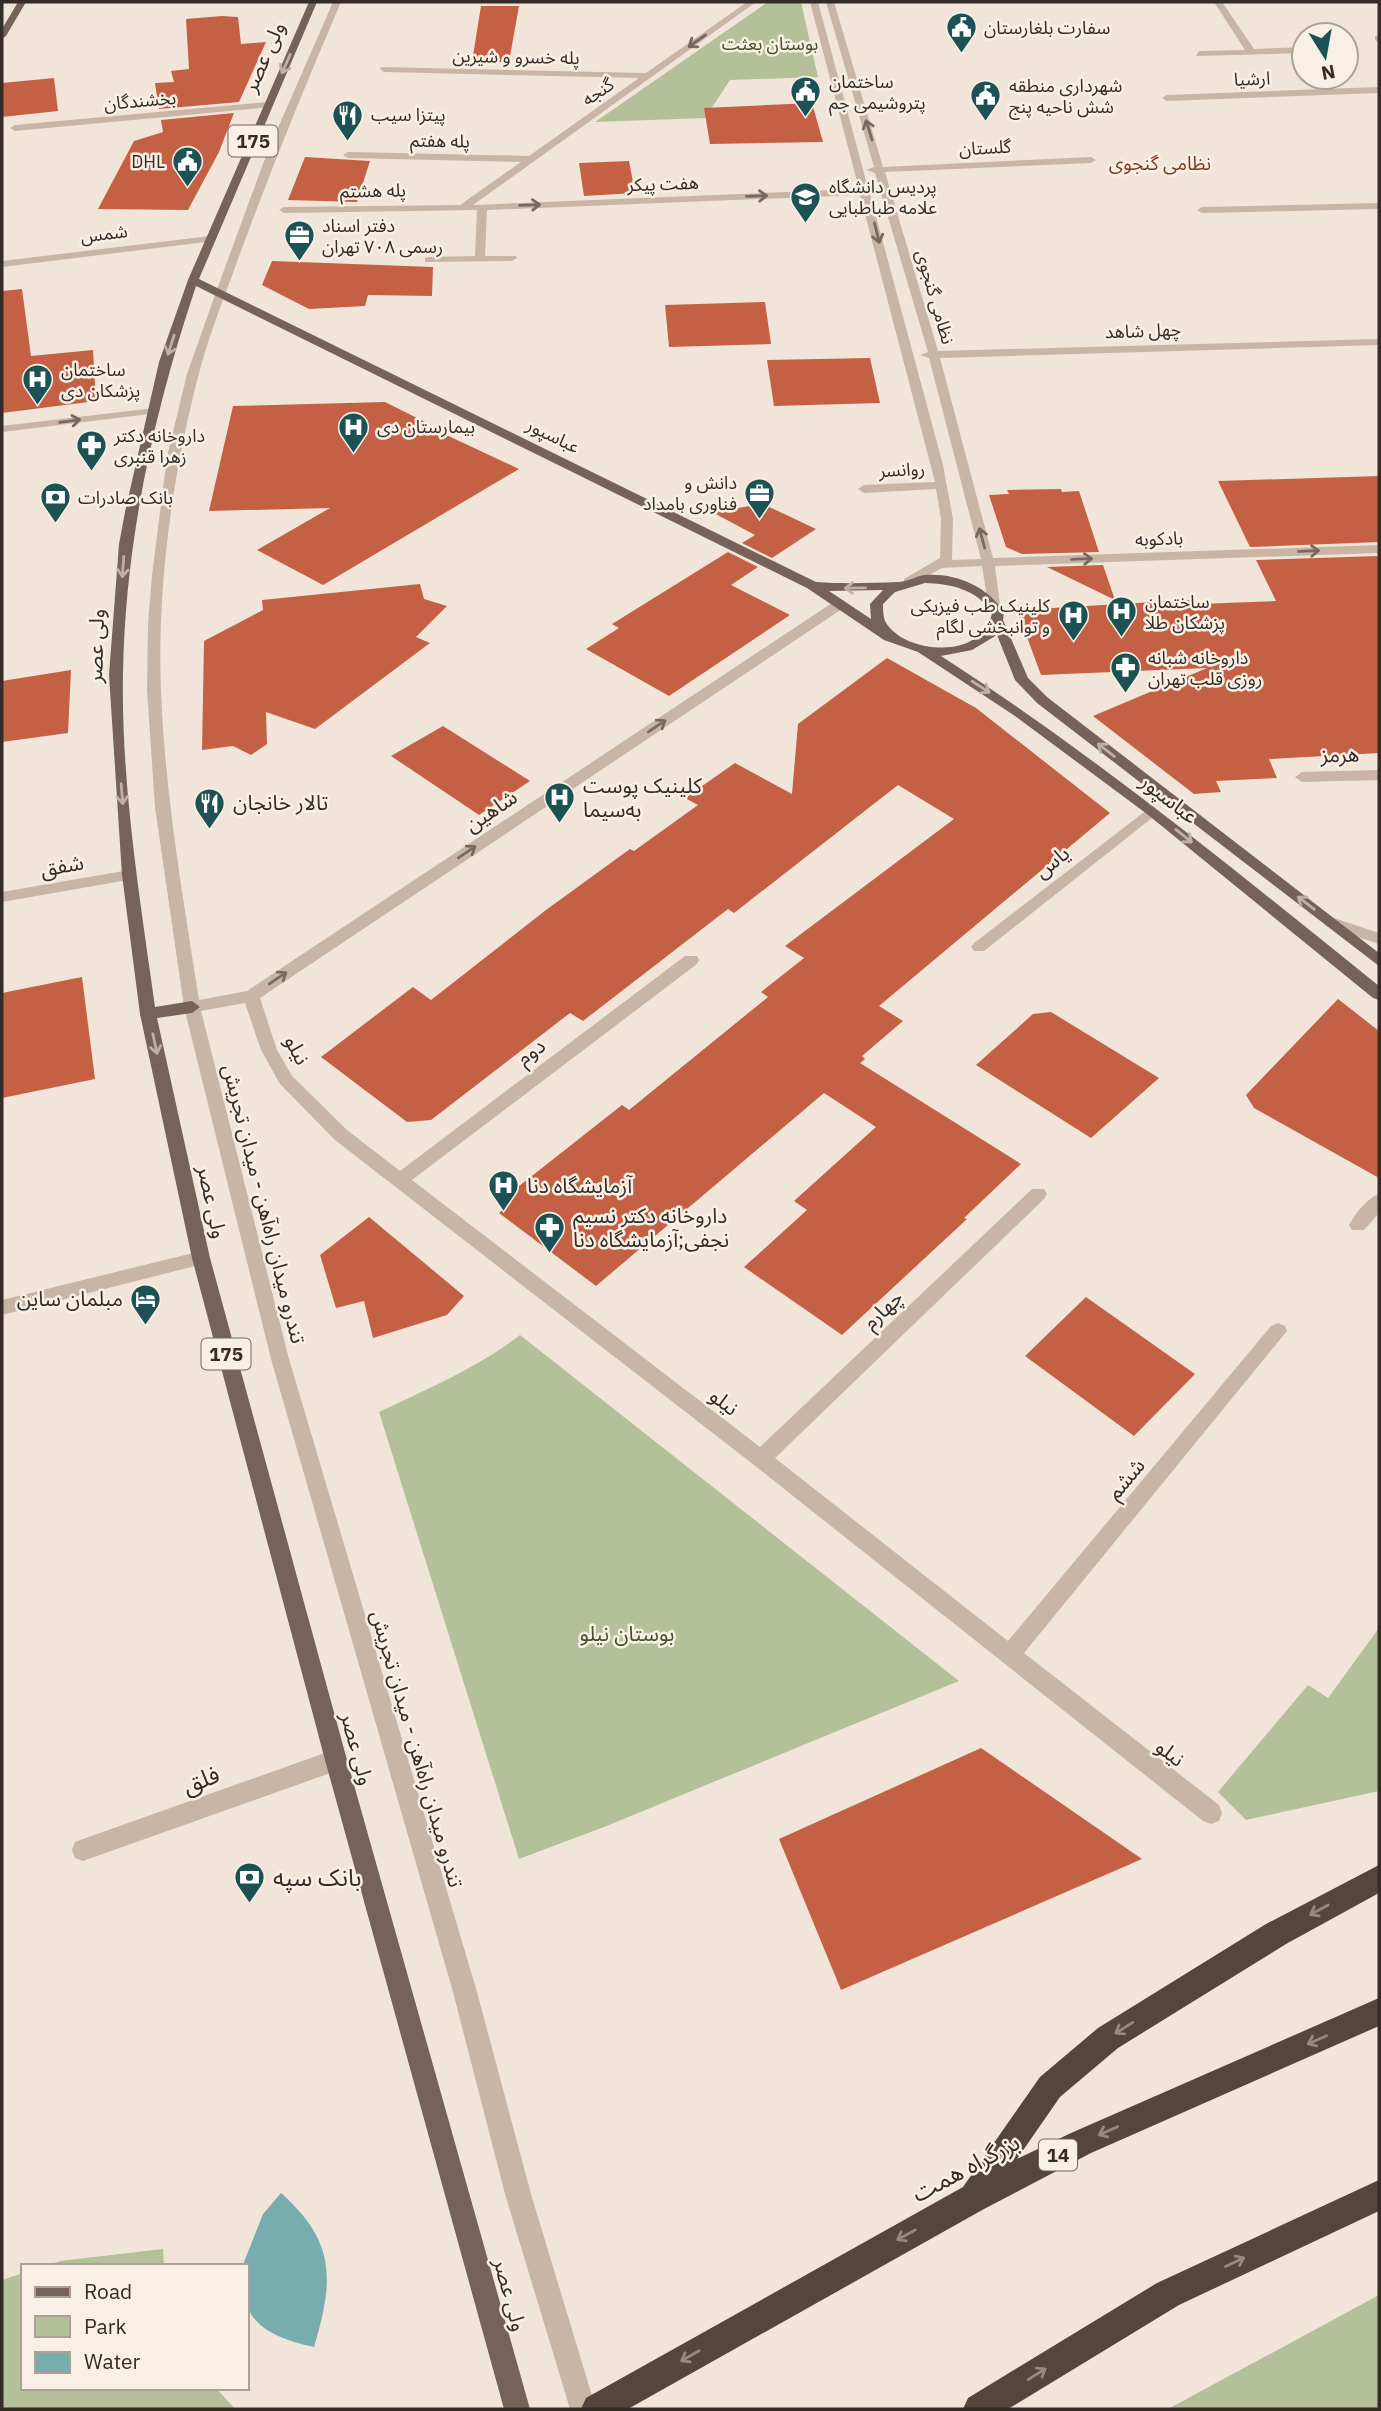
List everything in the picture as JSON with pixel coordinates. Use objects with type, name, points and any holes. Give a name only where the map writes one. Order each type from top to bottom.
[{"type":"highway","points":[[973,2198],[1050,2087],[1108,2038],[1276,1934],[1379,1878]]},
{"type":"highway","name":"بزرگراه همت","points":[[597,2409],[973,2198],[1081,2143],[1379,2012]]},
{"type":"highway","points":[[979,2409],[1168,2294],[1379,2195]]},
{"type":"main road","points":[[2,36],[22,2]]},
{"type":"main road","name":"ولی عصر","points":[[313,2],[193,280],[165,362],[125,544],[118,638],[118,737],[129,875],[148,1014],[201,1258],[336,1760],[517,2409]]},
{"type":"main road","name":"عباسپور","points":[[193,280],[812,585],[889,637]]},
{"type":"main road","points":[[812,585],[854,588],[924,579],[958,583],[986,596],[994,606],[998,622],[995,631],[974,646],[958,650],[923,650],[889,637],[878,626],[874,614],[876,603],[884,593],[903,583]]},
{"type":"main road","name":"عباسپور","points":[[998,622],[1022,680],[1042,700],[1338,924],[1379,961]]},
{"type":"main road","name":"عباسپور","points":[[923,650],[1020,713],[1152,811],[1379,994]]},
{"type":"main road","points":[[148,1014],[192,1007]]},
{"type":"street","name":"تندرو میدان راه‌آهن - میدان تجریش","points":[[337,2],[272,153],[221,292],[193,374],[173,457],[158,575],[155,624],[154,690],[162,807],[192,1007],[280,1359],[465,1992],[518,2194],[583,2409]]},
{"type":"street","name":"گنجه","points":[[462,208],[752,2]]},
{"type":"street","name":"نظامی گنجوی","points":[[814,2],[941,485],[950,542],[946,559],[940,564]]},
{"type":"street","name":"نظامی گنجوی","points":[[830,2],[934,355],[988,562],[994,606]]},
{"type":"street","points":[[1217,2],[1251,52]]},
{"type":"street","points":[[1199,54],[1290,51]]},
{"type":"street","name":"پله خسرو و شیرین","points":[[384,69],[647,76]]},
{"type":"street","name":"ارشیا","points":[[1167,98],[1379,90]]},
{"type":"street","name":"بخشندگان","points":[[15,128],[268,104]]},
{"type":"street","name":"پله هفتم","points":[[348,155],[530,159]]},
{"type":"street","name":"گلستان","points":[[859,171],[1091,160]]},
{"type":"street","name":"هفت پیکر","points":[[462,208],[886,191]]},
{"type":"street","points":[[1202,210],[1379,206]]},
{"type":"street","points":[[480,258],[482,207]]},
{"type":"street","name":"پله هشتم","points":[[284,210],[462,208]]},
{"type":"street","name":"شمس","points":[[2,264],[210,239]]},
{"type":"street","points":[[429,260],[512,258]]},
{"type":"street","name":"چهل شاهد","points":[[907,356],[1379,342]]},
{"type":"street","points":[[2,429],[154,411]]},
{"type":"street","name":"روانسر","points":[[864,489],[941,485]]},
{"type":"street","name":"بادکوبه","points":[[940,564],[1379,549]]},
{"type":"street","points":[[903,583],[940,564]]},
{"type":"street","name":"شاهین","points":[[192,1007],[251,996],[840,604]]},
{"type":"street","name":"هرمز","points":[[1302,777],[1379,775]]},
{"type":"street","name":"یاس","points":[[979,947],[1152,811]]},
{"type":"street","name":"شفق","points":[[2,897],[129,875]]},
{"type":"street","points":[[1338,924],[1379,932]]},
{"type":"street","points":[[1338,924],[1379,939]]},
{"type":"street","name":"دوم","points":[[399,1181],[691,960]]},
{"type":"street","name":"نیلو","points":[[251,996],[270,1050],[286,1080],[341,1135],[761,1459],[1211,1813]]},
{"type":"street","name":"چهارم","points":[[761,1459],[1038,1194]]},
{"type":"street","points":[[1358,1225],[1379,1201]]},
{"type":"street","points":[[2,1308],[201,1258]]},
{"type":"street","name":"ششم","points":[[1009,1656],[1278,1331]]},
{"type":"street","name":"فلق","points":[[83,1850],[336,1760]]},
{"type":"green space","name":"بوستان بعثت","points":[[768,2],[801,2],[818,77],[730,80],[705,118],[595,122]]},
{"type":"green space","name":"بوستان نیلو","points":[[520,1335],[959,1681],[604,1827],[519,1859],[379,1412],[469,1368]]},
{"type":"green space","points":[[1379,1628],[1379,1791],[1246,1820],[1218,1792],[1308,1685],[1328,1698]]},
{"type":"green space","points":[[163,2249],[164,2264],[51,2264]]},
{"type":"green space","points":[[21,2274],[21,2390],[218,2390],[235,2409],[2,2409],[2,2280]]},
{"type":"green space","points":[[1379,2295],[1379,2409],[1168,2409]]},
{"type":"water","points":[[281,2193],[312,2228],[321,2246],[326,2263],[327,2282],[321,2323],[314,2347],[284,2339],[265,2329],[248,2307],[248,2264],[244,2264],[263,2214]]},
{"type":"building","points":[[481,6],[519,6],[509,62],[472,62]]},
{"type":"building","points":[[238,17],[241,44],[266,42],[239,102],[159,109],[155,83],[174,82],[171,71],[189,69],[186,19]]},
{"type":"building","points":[[54,78],[58,111],[2,117],[2,83]]},
{"type":"building","points":[[812,103],[823,142],[710,144],[704,108]]},
{"type":"building","points":[[234,113],[219,152],[188,210],[98,209],[134,141],[163,132],[161,120]]},
{"type":"building","points":[[305,157],[370,161],[357,202],[288,200]]},
{"type":"building","points":[[629,161],[635,193],[584,196],[579,163]]},
{"type":"building","points":[[272,261],[433,267],[432,296],[368,295],[365,306],[309,309],[262,285]]},
{"type":"building","points":[[22,289],[31,356],[93,350],[96,401],[2,413],[2,291]]},
{"type":"building","points":[[765,302],[771,344],[669,347],[665,305]]},
{"type":"building","points":[[870,358],[880,403],[774,406],[767,360]]},
{"type":"building","points":[[385,402],[427,423],[427,426],[519,469],[323,585],[257,550],[330,508],[209,511],[233,406]]},
{"type":"building","points":[[1379,476],[1379,542],[1250,547],[1218,481]]},
{"type":"building","points":[[1061,489],[1062,492],[1079,491],[1099,552],[1022,554],[1006,547],[989,495],[1009,494],[1007,490]]},
{"type":"building","points":[[763,504],[816,529],[772,558],[742,543],[755,535],[712,512]]},
{"type":"building","points":[[728,552],[758,567],[731,585],[790,615],[669,696],[586,649],[619,628],[612,624]]},
{"type":"building","points":[[1379,556],[1379,753],[1269,759],[1277,778],[1216,781],[1221,792],[1194,794],[1093,716],[1207,668],[1041,675],[1017,610],[1190,600],[1199,604],[1276,601],[1256,560]]},
{"type":"building","points":[[1103,565],[1115,600],[1047,567]]},
{"type":"building","points":[[420,584],[424,599],[447,606],[416,637],[430,643],[315,729],[266,712],[267,744],[251,755],[233,746],[202,750],[204,641],[263,610],[262,600]]},
{"type":"building","points":[[887,658],[976,708],[1110,813],[879,1006],[903,1021],[862,1056],[865,1059],[860,1063],[1021,1164],[964,1218],[967,1219],[842,1335],[744,1267],[807,1210],[794,1201],[876,1127],[824,1093],[596,1286],[499,1213],[507,1206],[500,1201],[622,1105],[629,1110],[768,997],[761,992],[804,958],[785,946],[954,819],[898,785],[734,913],[728,909],[583,1021],[570,1013],[431,1120],[407,1122],[321,1057],[413,987],[431,1000],[546,910],[630,849],[634,851],[698,805],[685,798],[735,763],[792,794],[798,724]]},
{"type":"building","points":[[71,670],[68,733],[2,742],[2,681]]},
{"type":"building","points":[[443,726],[530,781],[479,815],[391,756]]},
{"type":"building","points":[[82,977],[95,1079],[2,1098],[2,993]]},
{"type":"building","points":[[1338,999],[1379,1031],[1379,1178],[1254,1108],[1246,1095]]},
{"type":"building","points":[[1051,1012],[1159,1078],[1091,1138],[976,1065],[1033,1014]]},
{"type":"building","points":[[369,1217],[464,1296],[447,1315],[373,1338],[364,1301],[336,1308],[320,1255]]},
{"type":"building","points":[[1086,1297],[1195,1374],[1134,1436],[1025,1356]]},
{"type":"building","points":[[981,1748],[1142,1859],[841,1990],[779,1839]]},
{"type":"place","name":"سفارت بلغارستان","points":[[961,55]]},
{"type":"place","name":"ساختمان پتروشیمی جم","points":[[806,119]]},
{"type":"place","name":"شهرداری منطقه شش ناحیه پنج","points":[[986,123]]},
{"type":"place","name":"پیتزا سیب","points":[[348,142]]},
{"type":"place","name":"DHL","points":[[188,189]]},
{"type":"place","name":"پردیس دانشگاه علامه طباطبایی","points":[[806,224]]},
{"type":"place","name":"دفتر اسناد رسمی ۷۰۸ تهران","points":[[299,263]]},
{"type":"place","name":"ساختمان پزشکان دی","points":[[38,407]]},
{"type":"place","name":"بیمارستان دی","points":[[354,454]]},
{"type":"place","name":"داروخانه دکتر زهرا قنبری","points":[[91,473]]},
{"type":"place","name":"دانش و فناوری بامداد","points":[[760,520]]},
{"type":"place","name":"بانک صادرات","points":[[55,525]]},
{"type":"place","name":"ساختمان پزشکان طلا","points":[[1122,639]]},
{"type":"place","name":"کلینیک طب فیزیکی و توانبخشی لگام","points":[[1073,643]]},
{"type":"place","name":"داروخانه شبانه روزی قلب تهران","points":[[1125,695]]},
{"type":"place","name":"کلینیک پوست به‌سیما","points":[[560,825]]},
{"type":"place","name":"تالار خانجان","points":[[210,830]]},
{"type":"place","name":"آزمایشگاه دنا","points":[[504,1213]]},
{"type":"place","name":"داروخانه دکتر نسیم نجفی;آزمایشگاه دنا","points":[[550,1255]]},
{"type":"place","name":"مبلمان ساین","points":[[146,1326]]},
{"type":"place","name":"بانک سپه","points":[[250,1905]]},
{"type":"district","name":"نظامی گنجوی","points":[[1160,163]]}]
